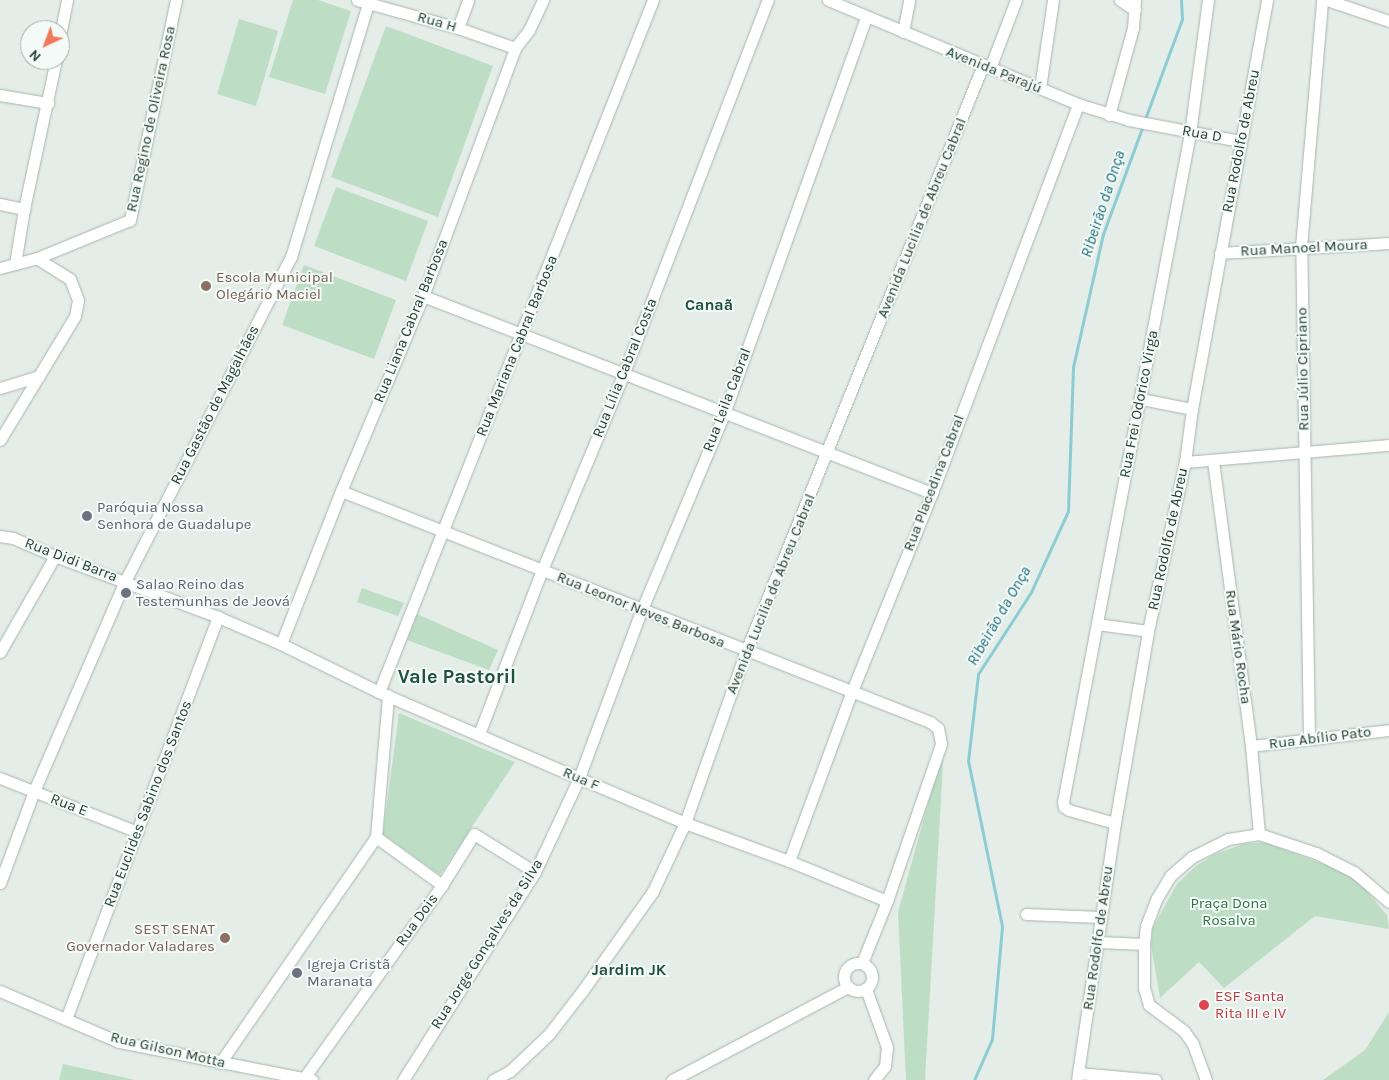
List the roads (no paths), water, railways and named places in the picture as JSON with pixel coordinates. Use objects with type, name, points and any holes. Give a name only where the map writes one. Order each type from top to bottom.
[{"type":"street","points":[[63,20],[66,0]]},
{"type":"street","name":"Rua Regino de Oliveira Rosa","points":[[0,268],[37,258],[127,222],[132,216],[176,0]]},
{"type":"street","points":[[458,28],[468,0]]},
{"type":"street","name":"Rua Liana Cabral Barbosa","points":[[281,644],[341,491],[423,296],[515,48],[528,30],[543,0]]},
{"type":"street","name":"Rua Mariana Cabral Barbosa","points":[[376,837],[383,694],[442,532],[522,334],[652,0]]},
{"type":"street","name":"Rua Lília Cabral Costa","points":[[478,734],[542,570],[623,375],[768,0]]},
{"type":"street","name":"Avenida Parajú","points":[[828,0],[1078,104],[1109,115],[1164,126]]},
{"type":"street","points":[[902,32],[909,0]]},
{"type":"street","name":"Avenida Lucilia de Abreu Cabral","points":[[493,1080],[510,1071],[549,1034],[583,990],[653,891],[685,823],[746,651],[1016,0]]},
{"type":"street","points":[[1040,88],[1053,0]]},
{"type":"street","points":[[1109,115],[1133,28],[1135,5],[1120,0]]},
{"type":"street","name":"Rua Frei Odorico Virga","points":[[1115,823],[1069,810],[1064,807],[1063,802],[1141,400],[1190,133],[1208,0]]},
{"type":"street","name":"Rua Rodolfo de Abreu","points":[[1078,1077],[1115,823],[1148,632],[1185,462],[1192,409],[1267,0]]},
{"type":"street","name":"Rua Júlio Cipriano","points":[[1309,739],[1301,247],[1322,0]]},
{"type":"street","points":[[1327,0],[1389,21]]},
{"type":"street","name":"Rua H","points":[[365,1],[458,28],[515,48]]},
{"type":"street","name":"Rua Gastão de Magalhães","points":[[0,884],[34,791],[125,581],[291,257],[365,1]]},
{"type":"street","name":"Rua Leila Cabral","points":[[579,778],[642,609],[724,414],[866,17]]},
{"type":"street","points":[[14,264],[24,208],[54,70]]},
{"type":"street","points":[[0,95],[48,103]]},
{"type":"street","name":"Rua Placedina Cabral","points":[[789,861],[852,691],[932,493],[1078,104]]},
{"type":"street","name":"Rua D","points":[[1164,126],[1190,133],[1240,141]]},
{"type":"street","points":[[0,204],[24,208]]},
{"type":"street","name":"Rua Manoel Moura","points":[[1220,253],[1301,247],[1389,244]]},
{"type":"street","points":[[0,440],[75,316],[78,300],[70,278],[37,258]]},
{"type":"street","points":[[423,296],[932,493]]},
{"type":"street","points":[[0,388],[39,376]]},
{"type":"street","points":[[1141,400],[1192,409]]},
{"type":"street","points":[[1185,462],[1389,445]]},
{"type":"street","name":"Rua Mário Rocha","points":[[1213,461],[1251,746],[1259,834]]},
{"type":"street","name":"Rua Leonor Neves Barbosa","points":[[341,491],[852,691],[930,722],[938,728],[941,744],[887,901]]},
{"type":"street","name":"Rua Didi Barra","points":[[0,536],[13,538],[55,556],[125,581],[281,644]]},
{"type":"street","points":[[0,652],[55,556]]},
{"type":"street","name":"Rua Euclides Sabino dos Santos","points":[[66,1020],[218,617]]},
{"type":"street","points":[[1097,624],[1148,632]]},
{"type":"street","name":"Rua F","points":[[281,644],[383,694],[685,823],[789,861],[887,901]]},
{"type":"street","name":"Rua Abílio Pato","points":[[1251,746],[1389,730]]},
{"type":"street","name":"Rua E","points":[[0,778],[138,832]]},
{"type":"street","name":"Rua Jorge Gonçalves da Silva","points":[[403,1080],[535,872],[579,778]]},
{"type":"street","name":"Rua Dois","points":[[308,1079],[442,884],[474,834],[535,872]]},
{"type":"street","points":[[1206,1080],[1193,1044],[1184,1031],[1150,1005],[1144,988],[1146,926],[1157,898],[1170,876],[1192,857],[1228,839],[1259,834],[1316,853],[1354,872],[1389,902]]},
{"type":"street","points":[[220,1063],[376,837],[442,884]]},
{"type":"street","points":[[862,962],[887,901]]},
{"type":"street","points":[[1026,914],[1101,917]]},
{"type":"street","points":[[1098,942],[1144,944]]},
{"type":"street","points":[[862,962],[872,972],[872,982],[866,989],[856,991],[848,987],[844,980],[845,970],[852,963],[862,962]]},
{"type":"street","points":[[672,1080],[848,987]]},
{"type":"street","points":[[866,989],[887,1047],[885,1066],[874,1080]]},
{"type":"street","name":"Rua Gilson Motta","points":[[0,991],[120,1042],[308,1079]]},
{"type":"street","points":[[1078,1077],[1156,1080]]},
{"type":"waterway","name":"Ribeirão da Onça","points":[[1145,119],[1182,19],[1181,0]]},
{"type":"waterway","name":"Ribeirão da Onça","points":[[974,1080],[992,1039],[1002,926],[968,761],[978,674],[1031,592],[1068,511],[1073,367],[1103,234],[1143,125]]},
{"type":"place","name":"Escola Municipal Olegário Maciel","points":[[206,286]]},
{"type":"place","name":"Paróquia Nossa Senhora de Guadalupe","points":[[87,516]]},
{"type":"place","name":"Salao Reino das Testemunhas de Jeová","points":[[126,593]]},
{"type":"place","name":"SEST SENAT Governador Valadares","points":[[225,938]]},
{"type":"place","name":"Igreja Cristã Maranata","points":[[297,973]]},
{"type":"place","name":"ESF Santa Rita III e IV","points":[[1204,1005]]},
{"type":"district","name":"Canaã","points":[[709,305]]},
{"type":"district","name":"Vale Pastoril","points":[[457,676]]},
{"type":"district","name":"Jardim JK","points":[[629,970]]},
{"type":"park label","name":"Praça Dona Rosalva","points":[[1229,912]]}]
